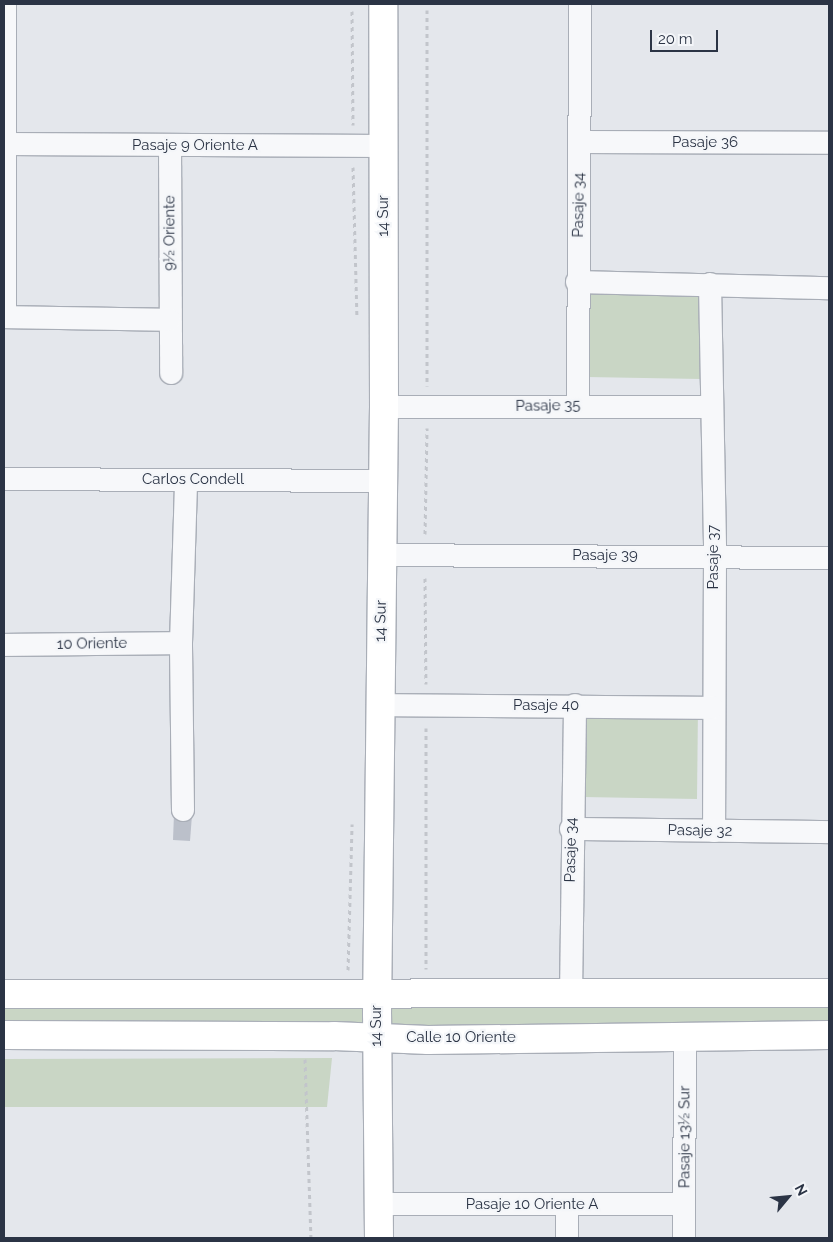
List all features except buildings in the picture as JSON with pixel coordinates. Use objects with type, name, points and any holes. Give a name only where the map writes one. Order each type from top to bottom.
[{"type":"main road","name":"14 Sur","points":[[379,1238],[377,994],[382,555],[381,481],[384,407],[383,4]]},
{"type":"main road","points":[[4,994],[571,995],[829,993]]},
{"type":"main road","points":[[109,994],[109,1034]]},
{"type":"main road","name":"Calle 10 Oriente","points":[[4,1035],[304,1036],[428,1040],[829,1035]]},
{"type":"street","points":[[5,4],[7,144],[4,317],[169,320]]},
{"type":"street","name":"Pasaje 34","points":[[578,406],[577,282],[580,4]]},
{"type":"street","name":"Pasaje 36","points":[[580,142],[829,143]]},
{"type":"street","name":"Pasaje 9 Oriente A","points":[[7,144],[170,147],[384,146]]},
{"type":"street","name":"9½ Oriente","points":[[170,147],[169,320],[171,372]]},
{"type":"street","points":[[577,282],[829,288]]},
{"type":"street","name":"Pasaje 37","points":[[710,284],[715,556],[712,708],[714,831]]},
{"type":"street","name":"Pasaje 35","points":[[384,407],[712,407]]},
{"type":"street","name":"Carlos Condell","points":[[4,479],[381,481]]},
{"type":"street","points":[[183,810],[181,643],[186,480]]},
{"type":"street","name":"Pasaje 39","points":[[382,555],[829,558]]},
{"type":"street","name":"10 Oriente","points":[[4,645],[181,643]]},
{"type":"street","name":"Pasaje 40","points":[[379,705],[575,705],[712,708]]},
{"type":"street","name":"Pasaje 34","points":[[571,995],[571,829],[575,705]]},
{"type":"street","name":"Pasaje 32","points":[[571,829],[829,832]]},
{"type":"street","name":"Pasaje 13½ Sur","points":[[684,1238],[685,1036]]},
{"type":"street","name":"Pasaje 10 Oriente A","points":[[380,1204],[684,1204]]},
{"type":"street","points":[[567,1205],[567,1238]]},
{"type":"path","points":[[426,980],[427,10]]},
{"type":"path","points":[[304,1036],[311,1238]]},
{"type":"green space","points":[[588,284],[702,286],[701,379],[587,377]]},
{"type":"green space","points":[[584,704],[698,707],[697,799],[583,797]]},
{"type":"green space","points":[[829,997],[829,1028],[4,1028],[4,1000]]},
{"type":"green space","points":[[332,1058],[327,1107],[4,1107],[4,1059]]}]
